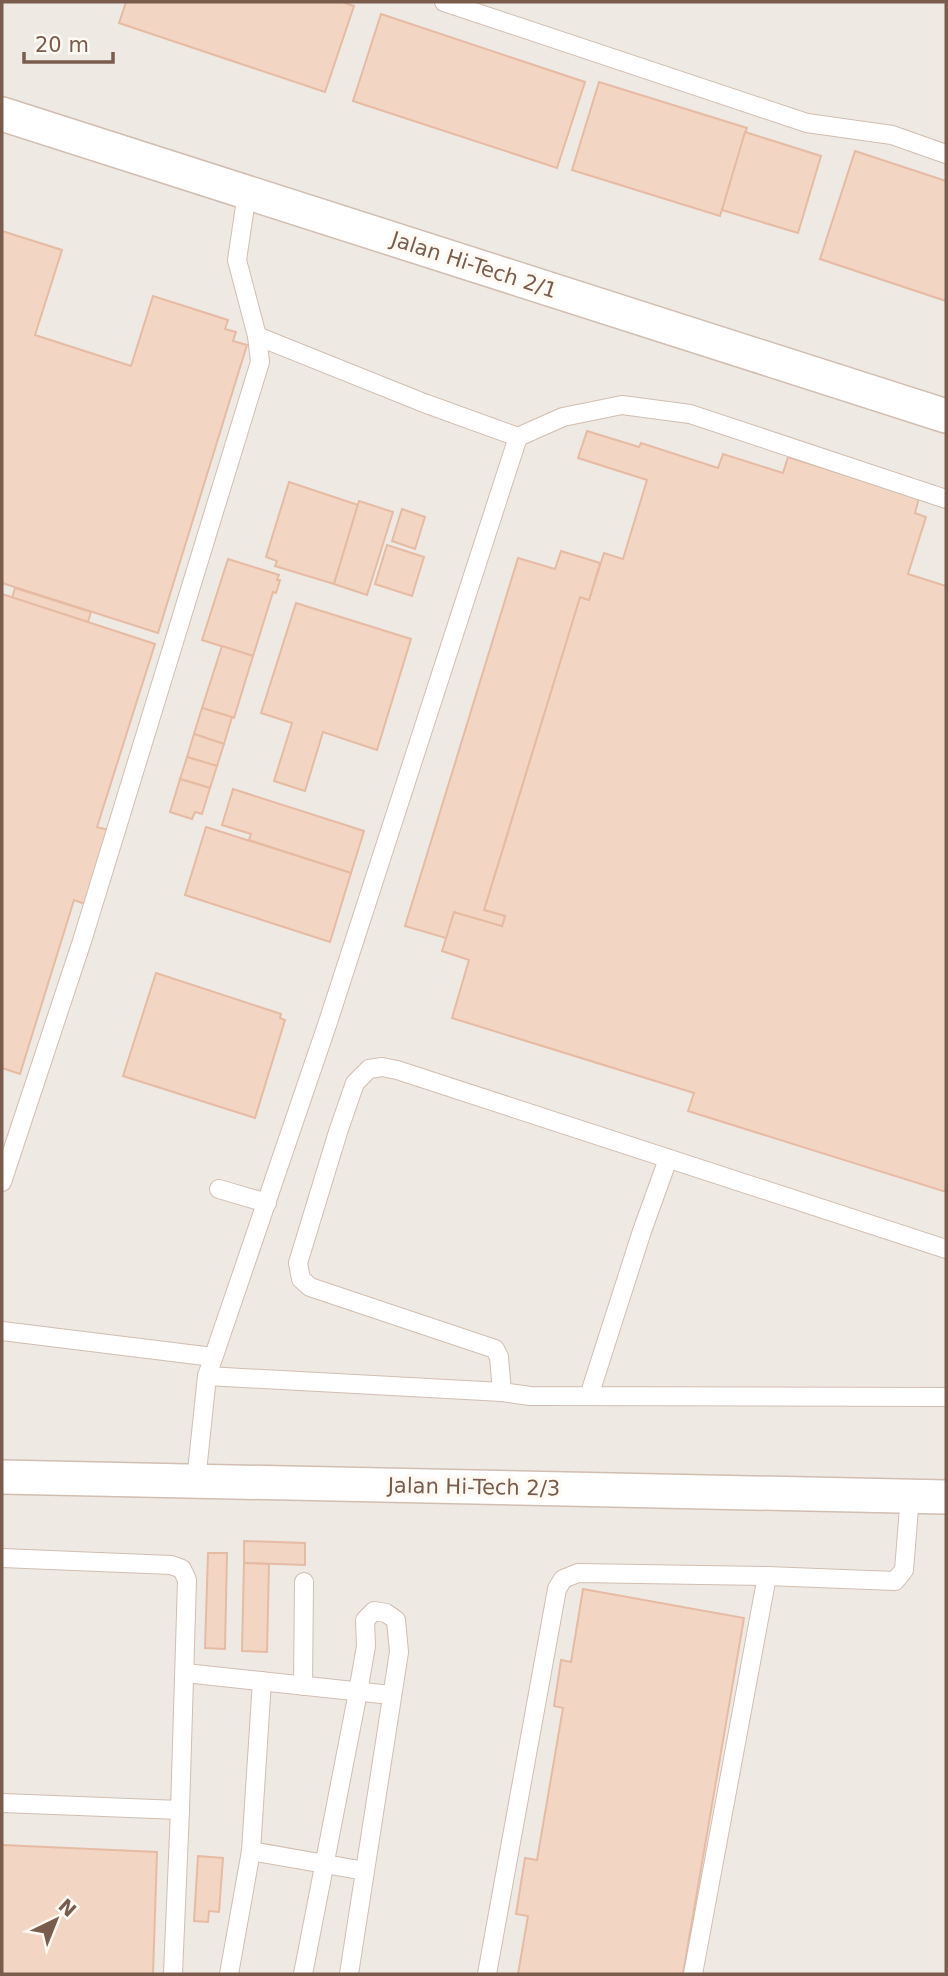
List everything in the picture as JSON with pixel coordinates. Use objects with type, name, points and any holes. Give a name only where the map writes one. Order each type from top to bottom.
[{"type":"street","name":"Jalan Hi-Tech 2/1","points":[[2,114],[946,416]]},
{"type":"street","name":"Jalan Hi-Tech 2/3","points":[[2,1477],[946,1497]]},
{"type":"lane","points":[[444,2],[807,123],[892,135],[946,154]]},
{"type":"lane","points":[[2,1182],[82,941],[260,362],[257,336],[237,260],[247,193]]},
{"type":"lane","points":[[257,336],[518,437],[563,417],[622,405],[690,414],[946,499]]},
{"type":"lane","points":[[196,1481],[207,1376],[328,1022],[518,437]]},
{"type":"lane","points":[[502,1392],[499,1357],[495,1349],[310,1287],[301,1279],[298,1263],[338,1132],[355,1083],[369,1069],[397,1070],[946,1249]]},
{"type":"lane","points":[[589,1396],[668,1159]]},
{"type":"lane","points":[[219,1189],[267,1203]]},
{"type":"lane","points":[[2,1331],[213,1357]]},
{"type":"lane","points":[[207,1376],[502,1392],[530,1396],[946,1396]]},
{"type":"lane","points":[[487,1974],[557,1590],[564,1579],[578,1573],[895,1580],[904,1570],[911,1496]]},
{"type":"lane","points":[[2,1558],[171,1565],[182,1569],[187,1580],[173,1974]]},
{"type":"lane","points":[[693,1974],[766,1576]]},
{"type":"lane","points":[[303,1686],[304,1582]]},
{"type":"lane","points":[[303,1974],[358,1692],[366,1646],[365,1620],[374,1611],[396,1620],[399,1652],[349,1974]]},
{"type":"lane","points":[[185,1673],[391,1695]]},
{"type":"lane","points":[[229,1974],[251,1851],[262,1681]]},
{"type":"lane","points":[[2,1803],[180,1810]]},
{"type":"lane","points":[[251,1851],[365,1871]]},
{"type":"shaded area","points":[[2,2],[946,2],[946,1974],[2,1974]]},
{"type":"building","points":[[126,2],[342,2],[354,6],[325,92],[119,23]]},
{"type":"building","points":[[381,14],[585,82],[557,168],[353,101]]},
{"type":"building","points":[[599,82],[747,128],[720,216],[572,170]]},
{"type":"building","points":[[745,132],[821,156],[798,233],[722,210]]},
{"type":"building","points":[[855,151],[946,181],[946,301],[820,259]]},
{"type":"building","points":[[2,231],[62,250],[35,335],[131,366],[153,296],[228,320],[225,329],[236,332],[233,341],[247,345],[158,633],[2,583]]},
{"type":"building","points":[[587,431],[639,447],[641,443],[718,468],[723,454],[783,473],[788,457],[919,498],[915,513],[926,517],[908,574],[946,586],[946,1192],[688,1111],[694,1093],[452,1018],[469,960],[442,951],[454,912],[502,926],[505,916],[484,910],[580,597],[589,600],[604,553],[623,559],[647,480],[578,458]]},
{"type":"building","points":[[289,482],[358,505],[334,584],[275,566],[277,561],[266,557]]},
{"type":"building","points":[[359,501],[393,512],[367,595],[334,584]]},
{"type":"building","points":[[402,509],[425,517],[415,549],[392,541]]},
{"type":"building","points":[[387,545],[424,557],[412,596],[375,584]]},
{"type":"building","points":[[561,551],[600,563],[589,600],[580,597],[484,910],[505,916],[502,926],[454,912],[446,938],[405,926],[518,558],[555,569]]},
{"type":"building","points":[[228,559],[279,575],[276,593],[273,592],[253,656],[202,640]]},
{"type":"building","points":[[15,588],[91,612],[88,622],[12,598]]},
{"type":"building","points":[[2,594],[155,644],[97,827],[108,830],[85,904],[74,900],[20,1074],[2,1068]]},
{"type":"building","points":[[296,603],[411,639],[377,750],[323,732],[305,791],[274,781],[292,723],[261,713]]},
{"type":"building","points":[[222,646],[253,656],[234,718],[202,708]]},
{"type":"building","points":[[202,708],[232,717],[224,744],[194,734]]},
{"type":"building","points":[[194,734],[224,744],[217,766],[187,757]]},
{"type":"building","points":[[187,757],[217,766],[210,788],[180,779]]},
{"type":"building","points":[[180,779],[210,788],[202,814],[195,812],[192,819],[170,812]]},
{"type":"building","points":[[233,789],[364,831],[351,873],[249,840],[251,834],[222,825]]},
{"type":"building","points":[[206,827],[351,873],[330,942],[185,895]]},
{"type":"building","points":[[156,973],[281,1014],[280,1018],[285,1020],[255,1118],[123,1076]]},
{"type":"building","points":[[244,1541],[305,1543],[305,1565],[244,1563]]},
{"type":"building","points":[[208,1553],[227,1553],[225,1649],[205,1648]]},
{"type":"building","points":[[244,1563],[269,1564],[267,1652],[242,1651]]},
{"type":"building","points":[[583,1589],[744,1618],[683,1974],[518,1974],[528,1916],[516,1914],[525,1858],[537,1860],[563,1708],[554,1706],[561,1660],[571,1662]]},
{"type":"building","points":[[2,1845],[157,1852],[153,1974],[2,1974]]},
{"type":"building","points":[[198,1856],[223,1858],[219,1912],[209,1911],[208,1922],[194,1921]]}]
